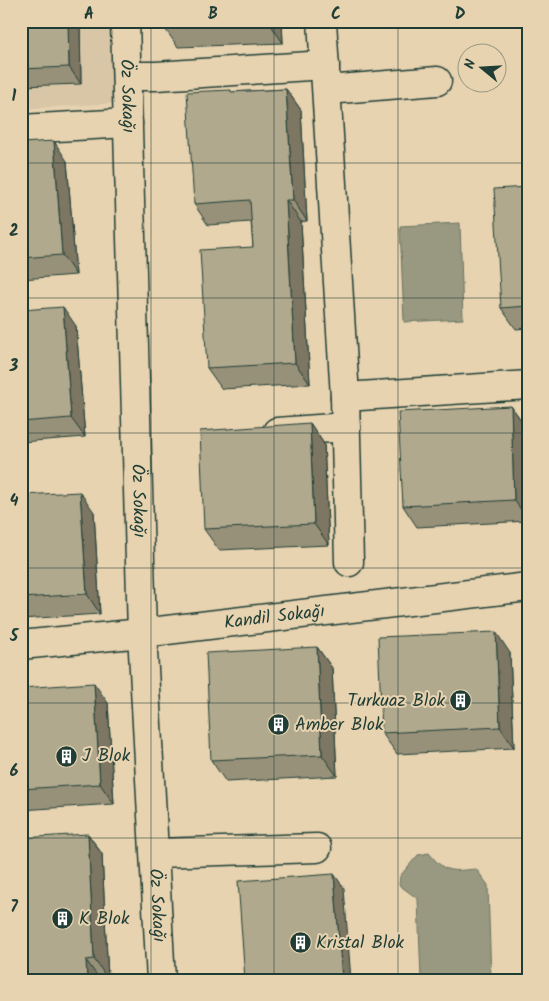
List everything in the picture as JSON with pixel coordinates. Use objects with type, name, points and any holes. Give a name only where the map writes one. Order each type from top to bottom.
[{"type":"street","name":"Öz Sokağı","points":[[125,21],[142,633],[161,980]]},
{"type":"street","points":[[322,21],[345,397],[349,562]]},
{"type":"street","points":[[127,76],[437,80]]},
{"type":"street","points":[[21,129],[128,123]]},
{"type":"street","points":[[345,397],[528,385]]},
{"type":"street","points":[[252,434],[346,427]]},
{"type":"street","name":"Kandil Sokağı","points":[[21,645],[142,633],[528,587]]},
{"type":"street","points":[[155,853],[317,848]]},
{"type":"shaded area","points":[[21,21],[114,21],[117,103],[21,109]]},
{"type":"shaded area","points":[[460,223],[463,319],[404,322],[400,226]]},
{"type":"shaded area","points":[[429,853],[440,865],[450,870],[476,869],[488,885],[491,980],[421,980],[418,899],[399,885],[400,876],[418,855]]},
{"type":"building","points":[[21,21],[68,21],[69,67],[21,69]]},
{"type":"building","points":[[163,21],[269,21],[269,22],[163,26]]},
{"type":"building","points":[[286,89],[293,200],[286,200],[295,363],[207,368],[200,250],[253,247],[250,200],[194,204],[187,92]]},
{"type":"building","points":[[54,141],[62,255],[21,258],[21,143]]},
{"type":"building","points":[[528,187],[528,306],[501,308],[494,189]]},
{"type":"building","points":[[63,307],[71,418],[21,422],[21,310]]},
{"type":"building","points":[[511,406],[514,500],[403,506],[398,412]]},
{"type":"building","points":[[310,423],[314,524],[204,529],[200,431]]},
{"type":"building","points":[[80,492],[87,594],[21,598],[21,495]]},
{"type":"building","name":"Turkuaz Blok","points":[[496,632],[500,727],[382,733],[378,637]]},
{"type":"building","name":"Amber Blok","points":[[317,647],[322,755],[211,760],[206,653]]},
{"type":"building","name":"J Blok","points":[[94,683],[100,784],[21,789],[21,688]]},
{"type":"building","name":"K Blok","points":[[88,834],[94,959],[86,960],[87,980],[21,980],[21,838]]},
{"type":"building","name":"Kristal Blok","points":[[334,874],[342,980],[245,980],[238,881]]},
{"type":"place","name":"Turkuaz Blok","points":[[461,701]]},
{"type":"place","name":"Amber Blok","points":[[279,725]]},
{"type":"place","name":"J Blok","points":[[66,756]]},
{"type":"place","name":"K Blok","points":[[63,919]]},
{"type":"place","name":"Kristal Blok","points":[[300,943]]}]
